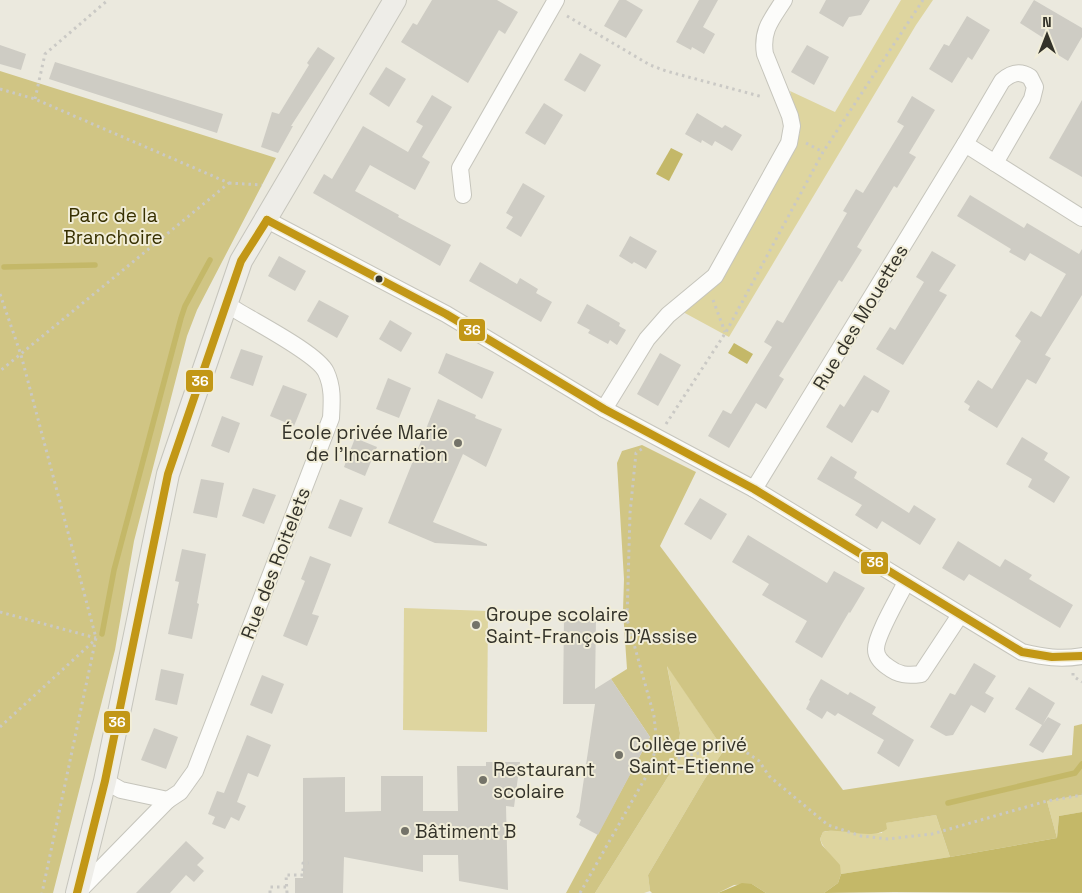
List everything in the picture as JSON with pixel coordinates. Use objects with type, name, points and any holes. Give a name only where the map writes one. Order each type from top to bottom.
[{"type":"main road","points":[[77,893],[105,781],[168,474],[241,261],[267,220],[395,0]]},
{"type":"street","points":[[604,409],[646,338],[668,315],[706,285],[718,270],[789,143],[792,126],[765,54],[764,45],[766,28],[784,0]]},
{"type":"street","points":[[463,195],[460,168],[554,4]]},
{"type":"street","name":"Rue des Mouettes","points":[[754,489],[1002,81],[1014,73],[1020,72],[1030,77],[1035,87],[1032,99],[994,163]]},
{"type":"street","points":[[965,144],[1082,218]]},
{"type":"street","points":[[267,220],[446,314],[604,409],[754,489],[1022,652],[1050,658],[1082,656]]},
{"type":"street","name":"Rue des Roitelets","points":[[77,893],[168,800],[180,792],[195,771],[331,418],[332,391],[325,370],[310,355],[236,310],[226,306]]},
{"type":"street","points":[[906,582],[878,638],[875,650],[881,662],[892,670],[908,676],[921,674],[960,615]]},
{"type":"street","points":[[105,781],[121,790],[168,800]]},
{"type":"path","points":[[35,99],[45,54],[108,0]]},
{"type":"path","points":[[580,893],[648,773],[657,745],[654,716],[627,619],[630,513],[636,453],[657,437],[726,332],[823,152],[923,0]]},
{"type":"path","points":[[554,4],[650,64],[666,71],[784,102]]},
{"type":"path","points":[[0,89],[35,99],[229,183],[262,186]]},
{"type":"path","points":[[0,371],[229,183]]},
{"type":"path","points":[[706,285],[726,332]]},
{"type":"path","points":[[0,294],[21,355],[96,638],[42,893]]},
{"type":"path","points":[[0,612],[96,638]]},
{"type":"path","points":[[0,727],[96,638]]},
{"type":"path","points":[[648,773],[670,760],[728,747],[743,750],[759,760],[769,776],[828,824],[861,836],[888,839],[932,834],[1047,801],[1082,795]]},
{"type":"path","points":[[287,893],[286,875],[303,875],[303,863],[310,863]]},
{"type":"path","points":[[270,893],[270,887],[287,887]]},
{"type":"shaded area","points":[[901,0],[933,0],[916,25],[729,337],[683,312],[721,281],[800,133],[790,91],[835,112]]},
{"type":"shaded area","points":[[671,148],[683,154],[669,181],[656,174]]},
{"type":"shaded area","points":[[734,343],[753,354],[747,364],[728,353]]},
{"type":"shaded area","points":[[404,608],[488,611],[487,732],[403,730]]},
{"type":"shaded area","points":[[667,665],[724,750],[704,780],[648,875],[650,891],[644,893],[595,893],[676,764],[680,733]]},
{"type":"shaded area","points":[[1082,795],[1082,812],[1059,816],[1057,838],[1047,801]]},
{"type":"shaded area","points":[[1082,812],[1082,893],[824,893],[838,883],[841,874],[1057,838],[1059,816]]},
{"type":"shaded area","points":[[936,815],[950,857],[841,874],[837,864],[820,839],[823,832],[830,831],[882,833],[885,823]]},
{"type":"shaded area","points":[[742,883],[752,884],[766,893],[718,893]]},
{"type":"green space","name":"Parc de la Branchoire","points":[[0,71],[276,158],[197,310],[187,336],[134,541],[115,650],[53,893],[0,893]]},
{"type":"green space","points":[[642,445],[696,472],[660,546],[843,790],[1072,755],[1074,726],[1082,724],[1082,795],[1047,801],[1057,838],[950,857],[936,815],[886,823],[887,829],[873,834],[839,831],[823,832],[820,839],[822,845],[840,865],[841,874],[838,883],[824,893],[766,893],[752,884],[734,885],[718,893],[652,893],[650,891],[648,875],[704,780],[724,750],[667,666],[680,733],[676,764],[595,893],[566,893],[650,737],[611,679],[627,669],[617,463],[622,451]]},
{"type":"building","points":[[432,0],[497,0],[518,12],[505,34],[499,30],[468,83],[401,42],[413,23],[417,25]]},
{"type":"building","points":[[619,0],[626,0],[643,10],[626,38],[604,26]]},
{"type":"building","points":[[699,0],[718,0],[703,27],[715,34],[704,54],[692,47],[691,50],[676,42]]},
{"type":"building","points":[[826,0],[870,0],[861,15],[849,17],[843,27],[819,13]]},
{"type":"building","points":[[1034,0],[1082,28],[1082,37],[1068,61],[1042,45],[1045,39],[1020,23]]},
{"type":"building","points":[[967,16],[990,30],[972,60],[968,57],[952,83],[929,69],[944,44],[949,46]]},
{"type":"building","points":[[0,45],[26,54],[21,70],[0,64]]},
{"type":"building","points":[[807,45],[829,57],[814,85],[791,72]]},
{"type":"building","points":[[318,47],[335,58],[291,126],[293,126],[278,153],[261,147],[272,112],[279,114]]},
{"type":"building","points":[[580,53],[601,65],[585,92],[564,80]]},
{"type":"building","points":[[55,62],[223,114],[217,133],[49,79]]},
{"type":"building","points":[[386,67],[406,79],[389,107],[369,94]]},
{"type":"building","points":[[432,95],[452,107],[422,157],[430,162],[415,190],[370,165],[355,191],[399,215],[398,217],[451,245],[440,266],[313,193],[324,174],[332,179],[363,126],[408,152],[423,126],[416,122]]},
{"type":"building","points":[[912,96],[935,110],[909,153],[916,157],[897,188],[894,186],[857,247],[862,250],[842,282],[839,280],[779,376],[784,379],[766,409],[756,403],[729,448],[708,436],[723,410],[731,414],[772,347],[764,342],[777,320],[783,323],[847,213],[843,211],[856,189],[863,193],[904,126],[897,122]]},
{"type":"building","points":[[1082,100],[1082,177],[1049,158]]},
{"type":"building","points":[[544,103],[563,115],[545,145],[525,133]]},
{"type":"building","points":[[697,113],[722,128],[725,125],[742,135],[732,151],[715,141],[712,146],[702,140],[701,143],[685,134]]},
{"type":"building","points":[[523,183],[545,196],[521,237],[506,228],[513,217],[506,213]]},
{"type":"building","points":[[970,195],[1024,228],[1027,223],[1079,254],[1082,249],[1082,295],[1045,355],[1051,358],[1036,384],[1027,379],[997,428],[968,410],[970,406],[964,402],[978,380],[992,389],[1021,341],[1015,336],[1031,311],[1041,317],[1066,274],[1030,253],[1025,261],[1009,252],[1011,249],[957,216]]},
{"type":"building","points":[[630,236],[657,251],[646,269],[634,262],[632,264],[619,256]]},
{"type":"building","points":[[932,251],[956,265],[939,291],[947,295],[903,365],[876,349],[890,327],[895,330],[924,282],[916,277]]},
{"type":"building","points":[[279,256],[306,271],[295,291],[268,276]]},
{"type":"building","points":[[480,262],[517,284],[520,278],[538,289],[536,293],[552,302],[541,322],[469,281]]},
{"type":"building","points":[[319,300],[349,316],[337,338],[307,321]]},
{"type":"building","points":[[587,304],[620,323],[619,326],[626,330],[617,345],[610,340],[608,344],[588,333],[590,330],[577,323]]},
{"type":"building","points":[[390,320],[412,333],[401,352],[379,339]]},
{"type":"building","points":[[241,349],[263,356],[253,386],[230,378]]},
{"type":"building","points":[[446,353],[494,372],[482,399],[438,373]]},
{"type":"building","points":[[660,353],[681,365],[658,406],[637,394]]},
{"type":"building","points":[[864,375],[890,391],[878,413],[872,410],[852,443],[826,427],[840,404],[844,407]]},
{"type":"building","points":[[388,378],[411,388],[399,418],[376,409]]},
{"type":"building","points":[[283,385],[307,394],[294,426],[270,416]]},
{"type":"building","name":"École privée Marie de l'Incarnation","points":[[438,399],[476,415],[475,418],[502,429],[486,467],[463,454],[433,522],[487,544],[487,546],[435,543],[388,523]]},
{"type":"building","points":[[222,416],[240,423],[229,453],[211,446]]},
{"type":"building","points":[[1022,437],[1048,453],[1044,460],[1070,477],[1054,503],[1028,487],[1032,479],[1006,464]]},
{"type":"building","points":[[355,438],[377,447],[365,476],[344,467]]},
{"type":"building","points":[[831,456],[857,472],[854,478],[909,513],[914,505],[936,519],[920,545],[882,521],[877,529],[855,515],[862,505],[817,479]]},
{"type":"building","points":[[201,479],[224,483],[217,518],[193,513]]},
{"type":"building","points":[[253,488],[276,495],[264,524],[242,516]]},
{"type":"building","points":[[700,498],[727,514],[711,540],[684,524]]},
{"type":"building","points":[[340,499],[363,508],[351,537],[328,528]]},
{"type":"building","points":[[748,535],[827,583],[834,571],[865,588],[822,658],[795,642],[807,621],[762,595],[769,584],[732,562]]},
{"type":"building","points":[[958,541],[1000,567],[1005,559],[1032,575],[1029,579],[1073,605],[1060,628],[969,574],[964,581],[942,568]]},
{"type":"building","points":[[182,549],[206,554],[192,639],[168,634],[179,582],[175,581]]},
{"type":"building","points":[[310,556],[331,564],[312,614],[319,616],[307,646],[283,636],[305,581],[301,579]]},
{"type":"building","points":[[564,617],[596,617],[595,689],[611,679],[650,737],[598,835],[579,825],[581,820],[576,817],[579,812],[595,704],[563,704]]},
{"type":"building","points":[[974,663],[996,676],[985,693],[994,698],[985,713],[971,705],[953,735],[946,736],[930,727],[950,693],[955,695]]},
{"type":"building","points":[[161,669],[184,674],[177,705],[155,700]]},
{"type":"building","points":[[262,675],[284,684],[272,714],[250,705]]},
{"type":"building","points":[[821,679],[848,695],[850,692],[876,707],[872,714],[914,740],[899,767],[877,753],[884,740],[838,713],[835,716],[827,711],[822,719],[806,709]]},
{"type":"building","points":[[1029,687],[1055,703],[1043,724],[1048,717],[1061,724],[1043,753],[1029,745],[1042,725],[1015,709]]},
{"type":"building","points":[[154,728],[178,737],[166,769],[141,760]]},
{"type":"building","points":[[247,735],[271,745],[258,777],[248,773],[237,802],[246,806],[239,821],[231,817],[225,829],[212,824],[215,817],[208,814],[217,791],[224,793]]},
{"type":"building","name":"Bâtiment B","points":[[486,762],[520,762],[514,807],[506,806],[508,890],[459,881],[458,855],[423,855],[423,872],[344,857],[343,893],[295,893],[295,878],[303,878],[303,778],[345,777],[345,812],[381,811],[381,776],[423,776],[423,811],[458,811],[457,766],[486,766]]},
{"type":"building","points":[[186,841],[204,858],[197,865],[204,871],[194,882],[186,875],[170,893],[136,893]]},
{"type":"waterway","points":[[102,634],[114,570],[181,318],[185,306],[210,260]]},
{"type":"waterway","points":[[4,267],[95,265]]},
{"type":"waterway","points":[[948,803],[1075,773],[1082,764]]},
{"type":"transit line","name":"36","points":[[267,220],[446,314],[604,409],[754,489],[1022,652],[1052,657],[1082,656]]},
{"type":"transit line","name":"36","points":[[77,893],[105,781],[168,474],[241,261],[267,220]]},
{"type":"place","name":"École privée Marie de l'Incarnation","points":[[458,443]]},
{"type":"place","name":"Groupe scolaire Saint-François D'Assise","points":[[476,625]]},
{"type":"place","name":"Collège privé Saint-Etienne","points":[[619,755]]},
{"type":"place","name":"Restaurant scolaire","points":[[483,780]]},
{"type":"place","name":"Bâtiment B","points":[[405,831]]}]
